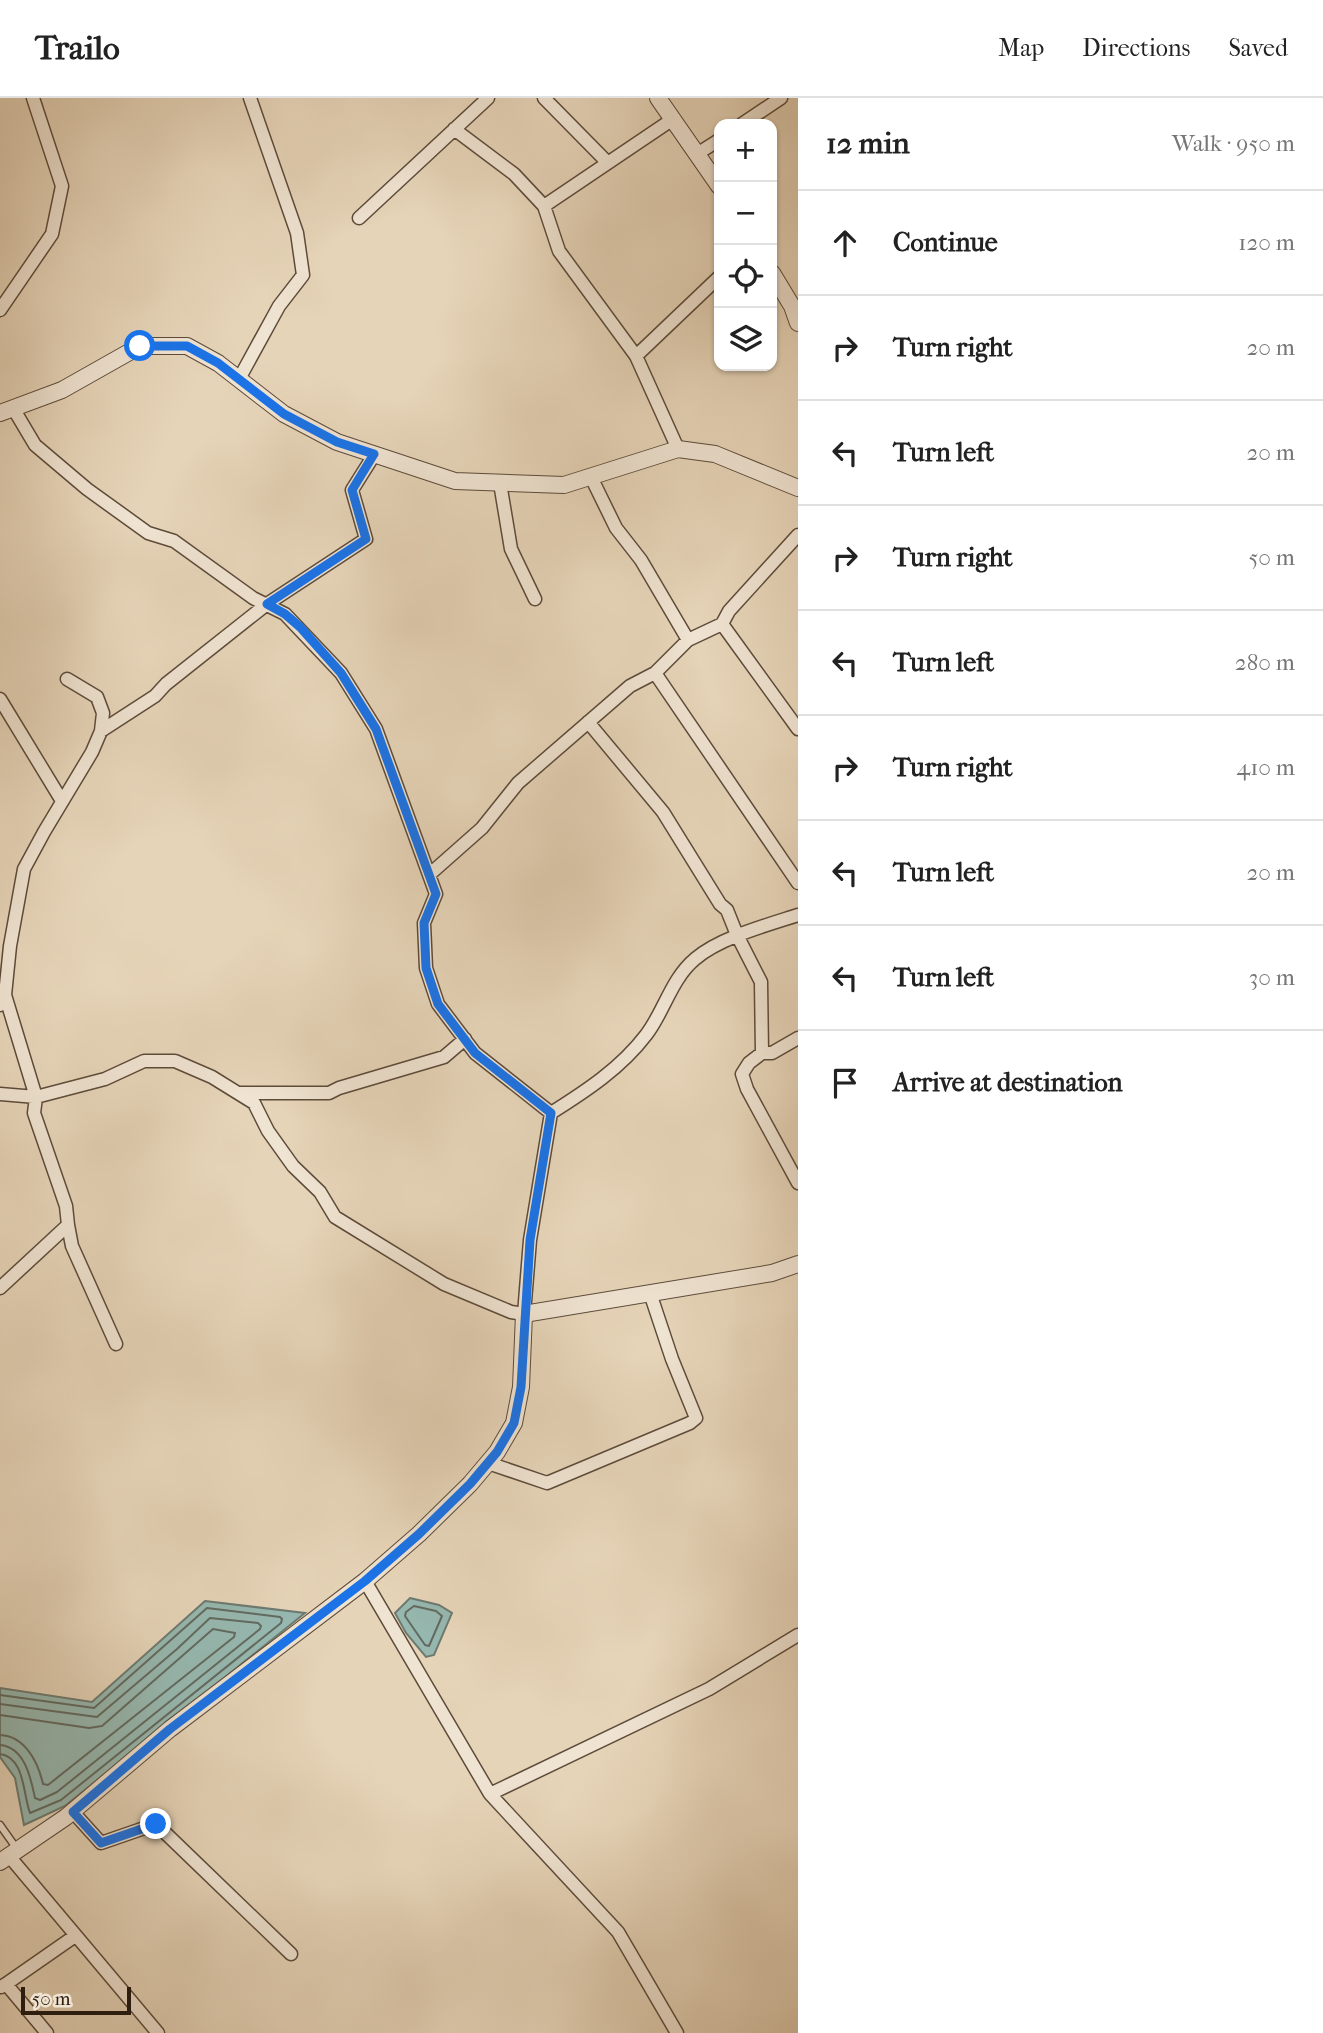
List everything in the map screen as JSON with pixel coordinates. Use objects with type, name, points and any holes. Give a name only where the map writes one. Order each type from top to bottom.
[{"type":"street","points":[[0,310],[52,234],[62,187],[33,98]]},
{"type":"street","points":[[239,379],[279,306],[303,275],[297,233],[250,98]]},
{"type":"street","points":[[359,218],[488,98]]},
{"type":"street","points":[[544,98],[608,163]]},
{"type":"street","points":[[659,98],[716,182]]},
{"type":"street","points":[[750,119],[781,98]]},
{"type":"street","points":[[544,206],[673,119]]},
{"type":"street","points":[[454,129],[514,174],[544,206],[559,251],[636,356],[678,449]]},
{"type":"street","points":[[697,154],[714,142]]},
{"type":"street","points":[[777,281],[792,306],[798,323]]},
{"type":"street","points":[[636,356],[714,282]]},
{"type":"street","points":[[551,1113],[475,1053],[438,1004],[426,968],[424,923],[436,894],[376,729],[341,673],[285,614],[253,597],[174,541],[148,533],[87,489],[35,445],[6,411],[62,390],[140,346],[187,346],[218,363],[284,414],[337,442],[455,481],[564,485],[678,449],[715,454],[798,488]]},
{"type":"street","points":[[101,731],[155,696],[166,684],[267,604],[366,539],[352,490],[374,454]]},
{"type":"street","points":[[591,477],[616,528],[640,559],[688,640]]},
{"type":"street","points":[[500,483],[511,549],[534,598]]},
{"type":"street","points":[[430,874],[482,828],[518,783],[630,686],[655,673],[688,640],[722,624],[729,611],[798,535]]},
{"type":"street","points":[[722,624],[798,729]]},
{"type":"street","points":[[655,673],[798,883]]},
{"type":"street","points":[[67,679],[97,697],[103,713],[101,731],[92,752],[24,869],[3,1000],[36,1097],[34,1113],[66,1206],[72,1246],[116,1344]]},
{"type":"street","points":[[0,699],[62,801]]},
{"type":"street","points":[[588,722],[663,812],[720,904],[727,910],[761,982],[762,1053]]},
{"type":"street","points":[[158,2033],[9,1856],[73,1812],[170,1729],[365,1581],[428,1526],[488,1463],[514,1423],[521,1387],[530,1240],[551,1113],[626,1059],[648,1033],[673,986],[694,959],[737,935],[798,915]]},
{"type":"street","points":[[798,1038],[772,1053],[762,1053],[749,1063],[742,1074],[747,1089],[798,1184]]},
{"type":"street","points":[[239,1093],[329,1093],[444,1057],[465,1039]]},
{"type":"street","points":[[0,1094],[36,1097],[105,1079],[144,1061],[175,1061],[212,1077],[254,1103],[268,1131],[293,1166],[320,1192],[335,1217],[444,1284],[511,1312],[524,1314],[772,1273],[798,1264]]},
{"type":"street","points":[[0,1288],[68,1225]]},
{"type":"street","points":[[488,1463],[547,1483],[690,1423],[696,1418],[672,1359],[650,1293]]},
{"type":"street","points":[[365,1581],[490,1794],[618,1932],[677,2033]]},
{"type":"street","points":[[490,1794],[709,1689],[798,1635]]},
{"type":"street","points":[[73,1812],[101,1843],[156,1824],[291,1954]]},
{"type":"street","points":[[47,2033],[3,1986],[75,1936]]},
{"type":"lane","points":[[0,1825],[9,1856]]},
{"type":"water","points":[[410,1598],[439,1605],[452,1613],[434,1655],[426,1657],[406,1633],[395,1613]]},
{"type":"water","points":[[205,1601],[305,1613],[65,1806],[24,1825],[15,1778],[0,1757],[0,1688],[92,1702]]},
{"type":"route","points":[[140,346],[187,346],[218,363],[284,414],[337,442],[374,454],[352,490],[366,539],[267,604],[300,627],[341,673],[376,729],[436,894],[424,923],[426,968],[438,1004],[475,1053],[551,1113],[530,1240],[521,1387],[514,1423],[497,1452],[470,1484],[419,1534],[337,1604],[170,1729],[73,1812],[101,1843],[156,1824]]}]
